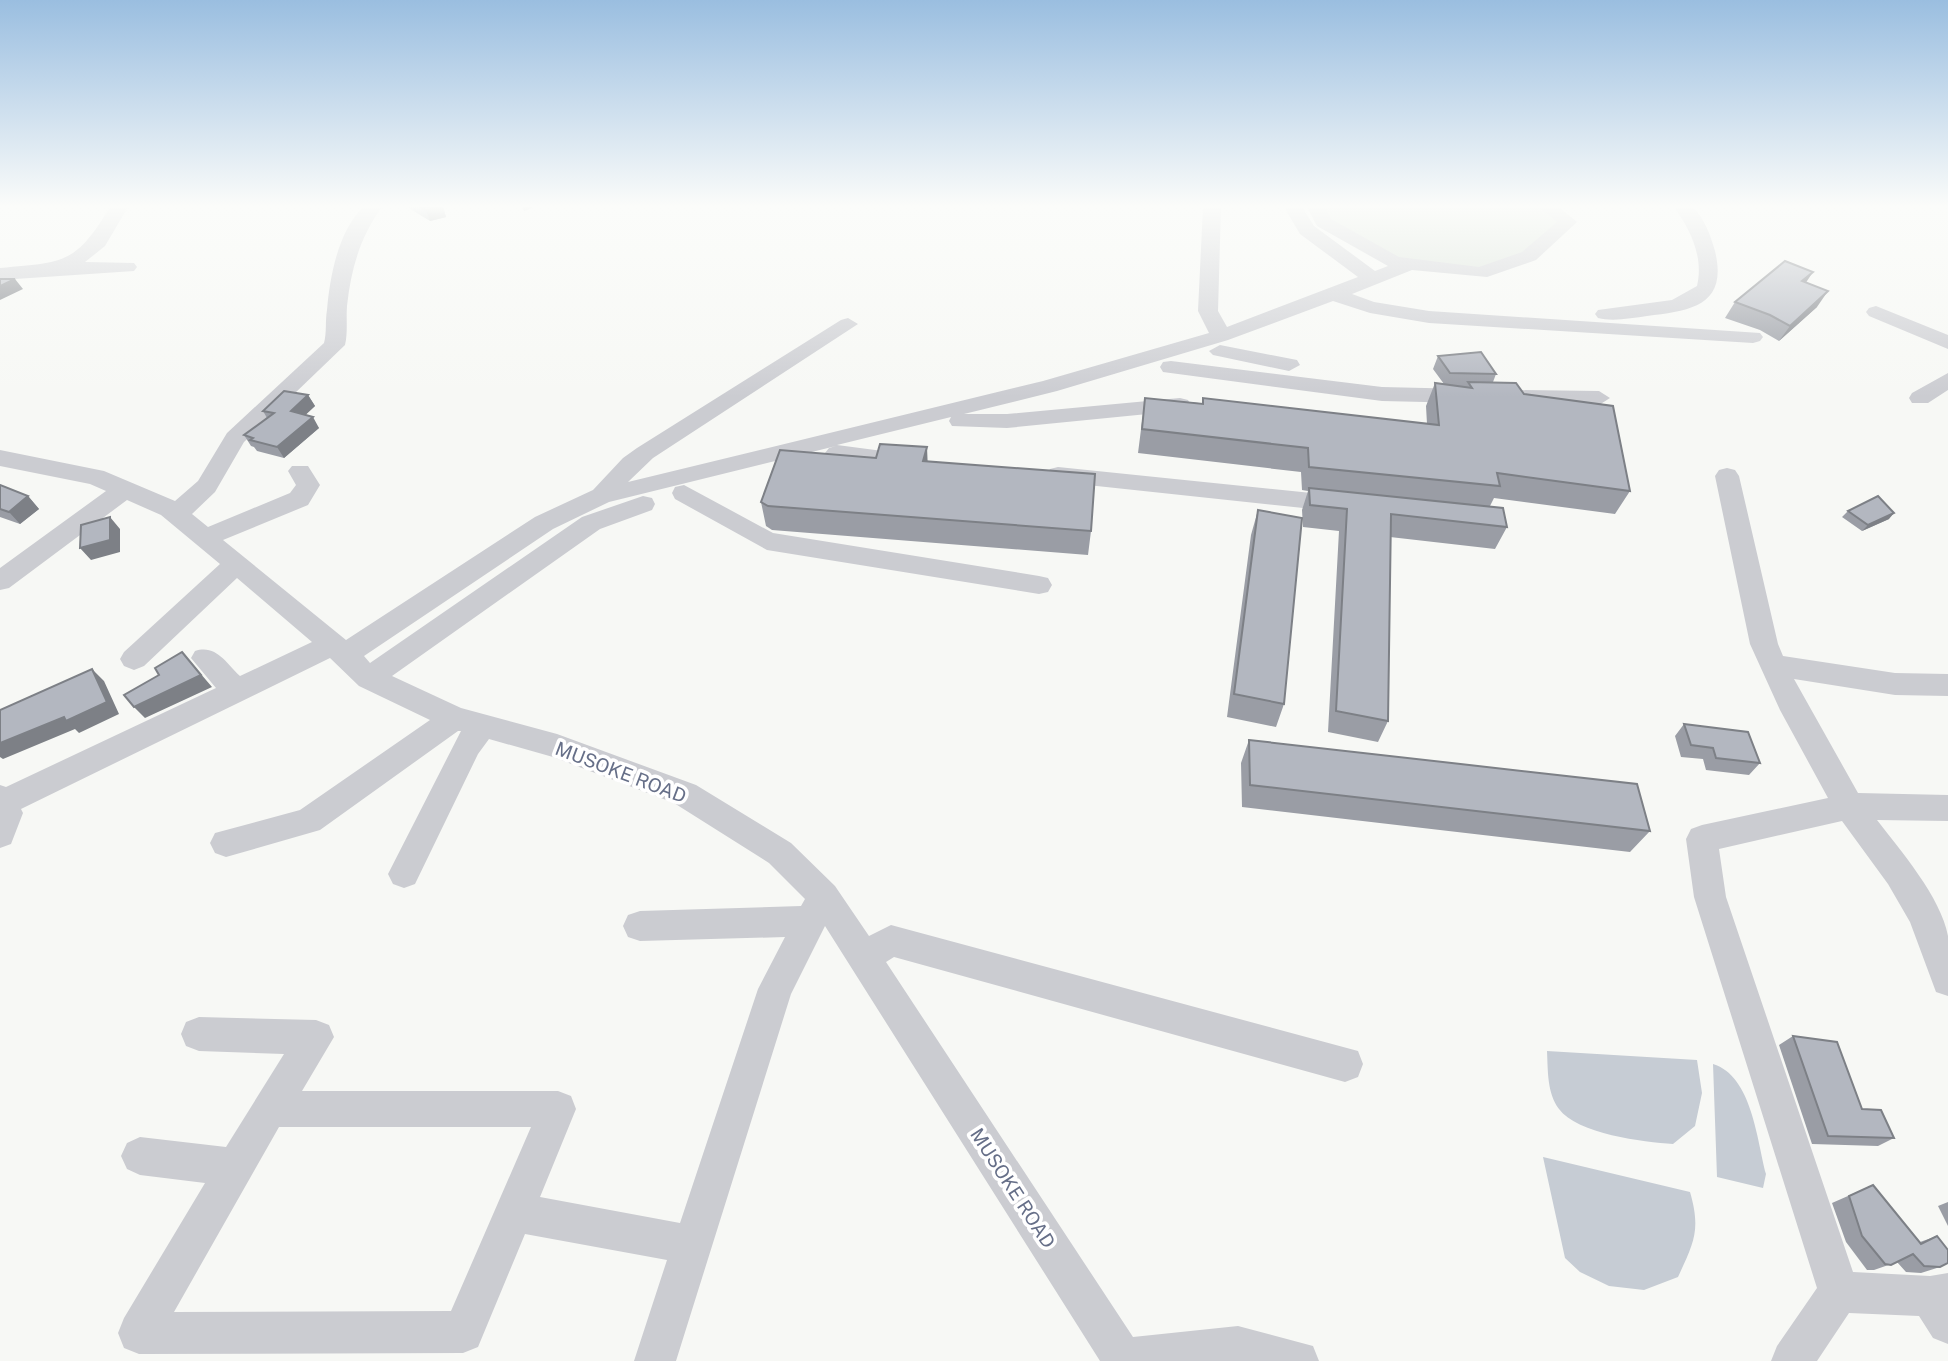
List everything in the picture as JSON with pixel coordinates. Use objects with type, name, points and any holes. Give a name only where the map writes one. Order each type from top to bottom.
[{"type":"street","points":[[0,274],[38,271]]},
{"type":"street","points":[[176,514],[218,471],[235,438],[334,345],[338,334],[336,319],[345,271]]},
{"type":"street","points":[[1210,271],[1208,311],[1221,344]]},
{"type":"street","points":[[1362,271],[1373,279]]},
{"type":"street","points":[[369,678],[591,523],[620,510],[1171,367],[1335,294],[1395,271]]},
{"type":"street","points":[[1461,271],[1480,273],[1487,271]]},
{"type":"street","points":[[1497,321],[1600,314],[1692,301],[1706,288],[1710,271]]},
{"type":"street","points":[[1335,294],[1399,313],[1753,337]]},
{"type":"street","points":[[1876,312],[1948,343]]},
{"type":"street","points":[[602,496],[638,458],[848,324]]},
{"type":"street","points":[[0,834],[8,813],[1,800],[236,691],[339,649],[544,523],[602,496],[1290,328]]},
{"type":"street","points":[[1221,344],[1289,365]]},
{"type":"street","points":[[1171,367],[1382,394],[1600,398]]},
{"type":"street","points":[[1920,398],[1948,380]]},
{"type":"street","points":[[960,421],[1007,421],[1166,404],[1205,405]]},
{"type":"street","points":[[836,453],[932,463]]},
{"type":"street","name":"MUSOKE ROAD","points":[[0,458],[96,477],[176,514],[339,649],[369,678],[468,722],[557,746],[685,794],[780,853],[817,909],[864,957],[1124,1360]]},
{"type":"street","points":[[205,537],[299,499],[308,485],[300,471]]},
{"type":"street","points":[[1028,472],[1371,507]]},
{"type":"street","points":[[1727,477],[1751,595],[1774,665],[1794,710],[1849,806],[1899,874],[1924,916],[1948,980]]},
{"type":"street","points":[[0,581],[125,489]]},
{"type":"street","points":[[684,493],[767,541],[1039,585]]},
{"type":"street","points":[[134,659],[237,563]]},
{"type":"street","points":[[205,658],[236,691]]},
{"type":"street","points":[[1774,665],[1895,684],[1948,685]]},
{"type":"street","points":[[226,843],[309,821],[468,722]]},
{"type":"street","points":[[404,874],[467,746],[468,722]]},
{"type":"street","points":[[1839,1292],[1710,897],[1702,839],[1849,806],[1948,808]]},
{"type":"street","points":[[640,926],[817,909]]},
{"type":"street","points":[[655,1361],[775,989],[817,909]]},
{"type":"street","points":[[864,957],[891,941],[1345,1064]]},
{"type":"street","points":[[199,1034],[316,1038],[269,1109],[139,1333],[463,1332],[558,1109],[269,1109]]},
{"type":"street","points":[[140,1156],[235,1167]]},
{"type":"street","points":[[514,1212],[692,1245]]},
{"type":"street","points":[[1839,1292],[1942,1304]]},
{"type":"street","points":[[1792,1361],[1839,1292]]},
{"type":"street","points":[[1124,1360],[1238,1347],[1298,1361]]},
{"type":"shaded area","points":[[1461,271],[1487,271],[1480,273]]},
{"type":"shaded area","points":[[1547,1051],[1697,1060],[1702,1093],[1695,1126],[1673,1144],[1612,1135],[1580,1125],[1568,1118],[1555,1103],[1549,1082]]},
{"type":"shaded area","points":[[1713,1064],[1726,1071],[1745,1095],[1756,1127],[1766,1174],[1763,1188],[1717,1177]]},
{"type":"shaded area","points":[[1543,1157],[1690,1192],[1695,1216],[1694,1236],[1678,1277],[1644,1290],[1609,1286],[1580,1272],[1565,1258]]},
{"type":"building","points":[[1773,271],[1809,271],[1813,272],[1802,281],[1828,291],[1790,326],[1735,302]]},
{"type":"building","points":[[0,279],[15,279],[0,286]]},
{"type":"building","points":[[1481,352],[1496,374],[1450,373],[1438,356]]},
{"type":"building","points":[[1468,382],[1516,383],[1524,394],[1613,406],[1630,491],[1497,473],[1500,486],[1309,467],[1308,448],[1142,429],[1145,398],[1203,404],[1203,398],[1439,425],[1435,383],[1472,388]]},
{"type":"building","points":[[284,391],[308,395],[291,411],[313,417],[277,447],[250,440],[253,438],[244,435],[274,413],[263,411]]},
{"type":"building","points":[[880,444],[927,447],[923,461],[1095,474],[1091,531],[768,506],[761,502],[780,450],[876,458]]},
{"type":"building","points":[[0,485],[28,496],[9,512],[0,509]]},
{"type":"building","points":[[1309,488],[1503,508],[1507,527],[1391,514],[1388,721],[1336,711],[1347,509],[1310,505]]},
{"type":"building","points":[[1878,496],[1894,513],[1868,525],[1848,511]]},
{"type":"building","points":[[1258,510],[1302,518],[1284,704],[1234,694]]},
{"type":"building","points":[[110,517],[110,540],[80,548],[81,525]]},
{"type":"building","points":[[182,652],[201,675],[134,707],[124,695],[159,675],[155,668]]},
{"type":"building","points":[[92,669],[107,702],[66,721],[64,717],[0,743],[0,710]]},
{"type":"building","points":[[1684,724],[1748,732],[1760,763],[1716,758],[1713,748],[1691,745]]},
{"type":"building","points":[[1249,740],[1637,784],[1650,831],[1250,785]]},
{"type":"building","points":[[1793,1036],[1837,1042],[1862,1109],[1881,1110],[1894,1138],[1828,1136]]},
{"type":"building","points":[[1873,1185],[1921,1244],[1937,1236],[1948,1250],[1948,1263],[1940,1267],[1924,1266],[1913,1254],[1891,1265],[1885,1264],[1862,1236],[1849,1196]]}]
